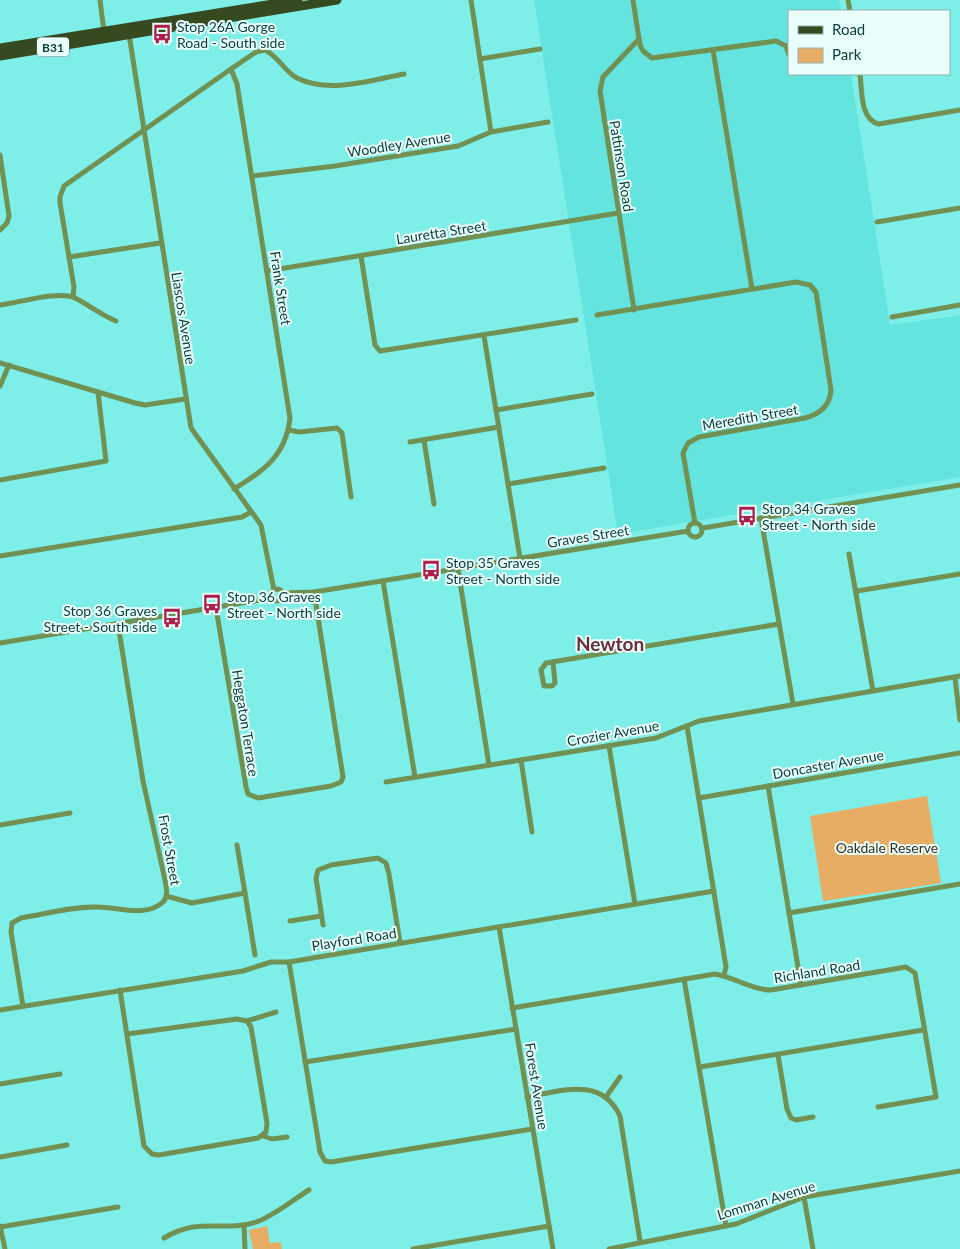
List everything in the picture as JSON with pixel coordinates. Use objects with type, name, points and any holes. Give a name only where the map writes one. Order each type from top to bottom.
[{"type":"main road","name":"B31","points":[[0,56],[298,0]]},
{"type":"main road","name":"B31","points":[[129,31],[337,0]]},
{"type":"main road","name":"B31","points":[[0,48],[105,35]]},
{"type":"street","points":[[100,0],[105,35]]},
{"type":"street","points":[[471,0],[491,132]]},
{"type":"street","points":[[633,0],[639,39],[643,51],[652,58],[776,41],[786,46],[788,52]]},
{"type":"street","name":"Liascos Avenue","points":[[129,31],[185,399],[195,435],[263,531],[274,590]]},
{"type":"street","name":"Pattinson Road","points":[[634,310],[600,98],[600,85],[603,77],[639,39]]},
{"type":"street","points":[[480,59],[540,49]]},
{"type":"street","points":[[73,297],[74,287],[60,204],[61,191],[67,183],[145,131],[256,52],[266,50],[288,72],[298,78],[317,83],[344,84],[404,74]]},
{"type":"street","points":[[597,315],[752,289],[713,50]]},
{"type":"street","name":"Frank Street","points":[[231,69],[237,84],[290,418],[289,430],[281,450],[271,464],[234,490]]},
{"type":"street","points":[[860,75],[866,116],[871,122],[879,124],[960,110]]},
{"type":"street","name":"Woodley Avenue","points":[[252,176],[335,166],[458,146],[491,132],[548,122]]},
{"type":"street","points":[[0,155],[8,205],[7,223],[0,230]]},
{"type":"street","points":[[877,222],[960,208]]},
{"type":"street","name":"Lauretta Street","points":[[267,271],[618,213]]},
{"type":"street","points":[[69,257],[160,243]]},
{"type":"street","points":[[361,256],[375,345],[380,351],[576,320]]},
{"type":"street","name":"Meredith Street","points":[[694,522],[683,452],[688,443],[699,437],[806,418],[818,413],[827,404],[831,390],[816,292],[806,283],[796,282],[752,289]]},
{"type":"street","points":[[0,305],[59,296],[73,297],[116,321]]},
{"type":"street","points":[[892,317],[960,305]]},
{"type":"street","points":[[484,336],[520,558]]},
{"type":"street","points":[[0,363],[145,405],[185,399]]},
{"type":"street","points":[[0,386],[9,365]]},
{"type":"street","points":[[0,480],[106,462],[98,392]]},
{"type":"street","points":[[496,410],[592,394]]},
{"type":"street","points":[[410,442],[499,427]]},
{"type":"street","points":[[289,430],[299,432],[337,428],[342,433],[352,497]]},
{"type":"street","points":[[424,440],[434,504]]},
{"type":"street","points":[[508,484],[604,468]]},
{"type":"street","points":[[702,528],[960,485]]},
{"type":"street","points":[[0,556],[242,517],[251,512]]},
{"type":"street","points":[[762,518],[794,704]]},
{"type":"street","points":[[694,522],[699,523],[702,528],[701,534],[698,536],[693,536],[688,531],[690,524],[694,522]]},
{"type":"street","name":"Graves Street","points":[[283,593],[314,592],[688,531]]},
{"type":"street","points":[[849,554],[873,691]]},
{"type":"street","points":[[458,569],[489,765]]},
{"type":"street","points":[[857,591],[960,574]]},
{"type":"street","points":[[383,581],[415,776]]},
{"type":"street","points":[[0,643],[272,598],[280,600],[283,593],[279,589],[274,590],[272,598]]},
{"type":"street","name":"Heggaton Terrace","points":[[216,608],[246,787],[248,794],[258,798],[331,786],[341,782],[343,777],[314,592]]},
{"type":"street","name":"Frost Street","points":[[23,1006],[11,932],[12,923],[21,918],[96,906],[136,910],[156,906],[162,903],[166,896],[165,880],[152,811],[143,781],[118,624]]},
{"type":"street","points":[[553,662],[555,683],[552,686],[544,686],[541,675],[543,665],[553,662],[779,624]]},
{"type":"street","points":[[957,677],[960,720]]},
{"type":"street","name":"Crozier Avenue","points":[[386,782],[656,738],[699,721],[957,677]]},
{"type":"street","points":[[687,726],[726,967],[724,975]]},
{"type":"street","points":[[609,746],[635,904]]},
{"type":"street","name":"Doncaster Avenue","points":[[699,798],[960,753]]},
{"type":"street","points":[[521,760],[532,832]]},
{"type":"street","points":[[768,786],[801,985]]},
{"type":"street","points":[[0,825],[70,813]]},
{"type":"street","points":[[237,845],[255,955]]},
{"type":"street","points":[[323,925],[316,878],[318,870],[331,865],[378,858],[383,860],[389,874],[400,943]]},
{"type":"street","points":[[789,913],[960,884]]},
{"type":"street","name":"Playford Road","points":[[0,1010],[243,971],[272,962],[289,962],[714,891]]},
{"type":"street","points":[[166,896],[192,903],[244,893]]},
{"type":"street","points":[[290,921],[321,916]]},
{"type":"street","name":"Forest Avenue","points":[[499,927],[553,1249]]},
{"type":"street","points":[[289,962],[320,1152],[326,1161],[331,1162],[532,1129]]},
{"type":"street","name":"Richland Road","points":[[512,1008],[715,974],[724,975],[765,990],[906,967],[915,973],[923,1030],[936,1096],[878,1107]]},
{"type":"street","points":[[684,979],[726,1226]]},
{"type":"street","points":[[120,990],[144,1146],[152,1154],[159,1155],[263,1136],[272,1139],[287,1137]]},
{"type":"street","points":[[127,1034],[237,1020],[247,1021],[276,1012]]},
{"type":"street","points":[[247,1021],[251,1027],[267,1123],[266,1132],[263,1136]]},
{"type":"street","points":[[305,1062],[516,1029]]},
{"type":"street","points":[[700,1067],[923,1030]]},
{"type":"street","points":[[778,1055],[787,1109],[791,1118],[796,1120],[813,1117]]},
{"type":"street","points":[[0,1084],[60,1074]]},
{"type":"street","points":[[606,1097],[620,1077]]},
{"type":"street","points":[[527,1097],[584,1089],[606,1097],[620,1116],[640,1241]]},
{"type":"street","points":[[0,1157],[67,1145]]},
{"type":"street","name":"Lomman Avenue","points":[[609,1249],[640,1241],[726,1226],[804,1197],[960,1171]]},
{"type":"street","points":[[164,1238],[180,1228],[205,1224],[244,1225],[257,1222],[309,1190]]},
{"type":"street","points":[[804,1197],[813,1249]]},
{"type":"street","points":[[5,1249],[0,1226],[118,1207]]},
{"type":"street","points":[[244,1225],[245,1249]]},
{"type":"street","points":[[413,1249],[549,1226]]},
{"type":"shaded area","points":[[534,0],[839,0],[841,10],[788,10],[788,75],[851,75],[890,325],[960,315],[960,477],[618,534]]},
{"type":"green space","name":"Oakdale Reserve","points":[[927,796],[941,883],[823,901],[810,816]]},
{"type":"green space","points":[[267,1226],[270,1243],[281,1242],[282,1249],[253,1249],[249,1230]]},
{"type":"place","name":"Stop 26A Gorge Road - South side","points":[[162,34]]},
{"type":"place","name":"Stop 34 Graves Street - North side","points":[[747,516]]},
{"type":"place","name":"Stop 35 Graves Street - North side","points":[[431,570]]},
{"type":"place","name":"Stop 36 Graves Street - North side","points":[[212,604]]},
{"type":"place","name":"Stop 36 Graves Street - South side","points":[[172,618]]},
{"type":"district","name":"Newton","points":[[610,643]]}]
